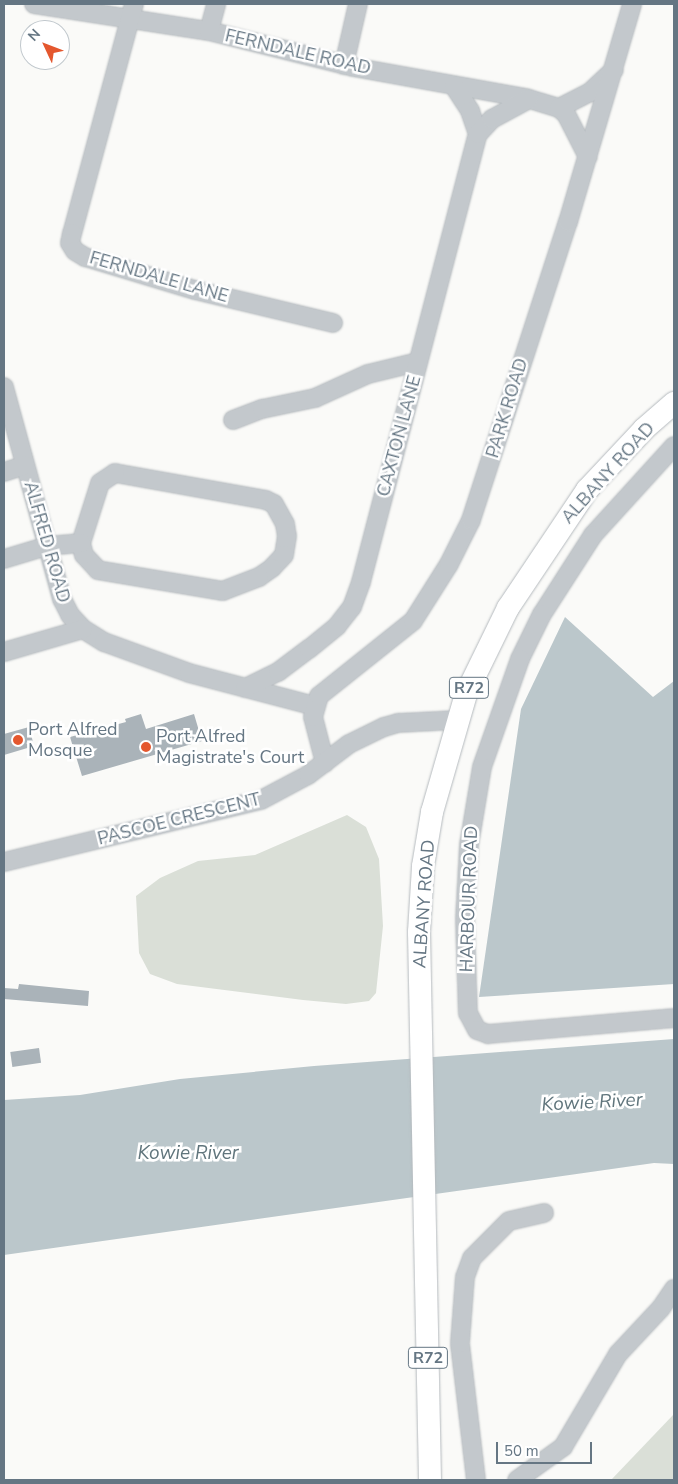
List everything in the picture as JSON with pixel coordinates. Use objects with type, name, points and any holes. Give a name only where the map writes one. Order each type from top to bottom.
[{"type":"main road","name":"ALBANY ROAD","points":[[430,1480],[419,932],[423,866],[433,805],[457,720],[491,639],[559,528],[602,473],[674,403]]},
{"type":"street","name":"FERNDALE ROAD","points":[[34,4],[132,11],[344,65],[529,99],[559,108]]},
{"type":"street","points":[[209,31],[216,4]]},
{"type":"street","points":[[344,65],[358,4]]},
{"type":"street","name":"PARK ROAD","points":[[315,706],[325,689],[412,620],[455,554],[471,520],[588,157],[632,4]]},
{"type":"street","name":"FERNDALE LANE","points":[[132,11],[70,244],[75,251],[85,257],[195,290],[333,323]]},
{"type":"street","points":[[588,157],[572,123],[559,108],[589,93],[614,70]]},
{"type":"street","points":[[454,86],[470,110],[478,134],[492,120],[529,99]]},
{"type":"street","name":"CAXTON LANE","points":[[246,688],[278,672],[309,649],[337,626],[352,607],[361,582],[478,134]]},
{"type":"street","points":[[233,420],[262,409],[315,398],[368,374],[418,362]]},
{"type":"street","name":"ALFRED ROAD","points":[[4,387],[66,609],[83,628],[104,642],[189,674],[315,706]]},
{"type":"street","name":"HARBOUR ROAD","points":[[674,446],[593,535],[557,588],[520,659],[482,767],[469,845],[465,920],[468,1013],[477,1030],[488,1034],[674,1018]]},
{"type":"street","points":[[4,472],[25,465]]},
{"type":"street","points":[[114,473],[266,500],[280,513],[287,536],[284,554],[272,568],[243,585],[223,591],[98,570],[84,555],[81,543],[100,483],[114,473]]},
{"type":"street","points":[[4,559],[47,546],[81,543]]},
{"type":"street","points":[[4,652],[83,628]]},
{"type":"street","points":[[315,706],[314,727],[325,763]]},
{"type":"street","name":"PASCOE CRESCENT","points":[[4,862],[261,800],[325,763],[349,744],[384,727],[398,723],[457,720]]},
{"type":"street","points":[[476,1480],[460,1343],[465,1277],[472,1258],[509,1221],[544,1212]]},
{"type":"street","points":[[517,1480],[563,1447],[618,1354],[661,1308],[674,1289]]},
{"type":"shaded area","points":[[347,815],[366,827],[379,859],[383,926],[376,993],[369,1001],[346,1004],[303,1000],[177,984],[150,974],[139,953],[136,896],[160,878],[198,861],[255,855]]},
{"type":"shaded area","points":[[674,1414],[674,1480],[611,1480]]},
{"type":"water","points":[[565,617],[653,697],[674,681],[674,984],[479,997],[521,709]]},
{"type":"water","name":"Kowie River","points":[[674,1039],[674,1164],[654,1163],[4,1255],[4,1100],[80,1095],[180,1079],[314,1066]]},
{"type":"building","name":"Port Alfred Magistrate's Court","points":[[141,714],[146,729],[194,714],[202,741],[82,776],[70,737],[126,722],[125,719]]},
{"type":"building","name":"Port Alfred Mosque","points":[[29,727],[34,746],[4,755],[4,734]]},
{"type":"building","points":[[19,984],[89,991],[88,1006],[4,999],[4,988],[18,989]]},
{"type":"building","points":[[39,1048],[41,1063],[12,1067],[10,1052]]},
{"type":"place","name":"Port Alfred Mosque","points":[[18,740]]},
{"type":"place","name":"Port Alfred Magistrate's Court","points":[[146,747]]}]
